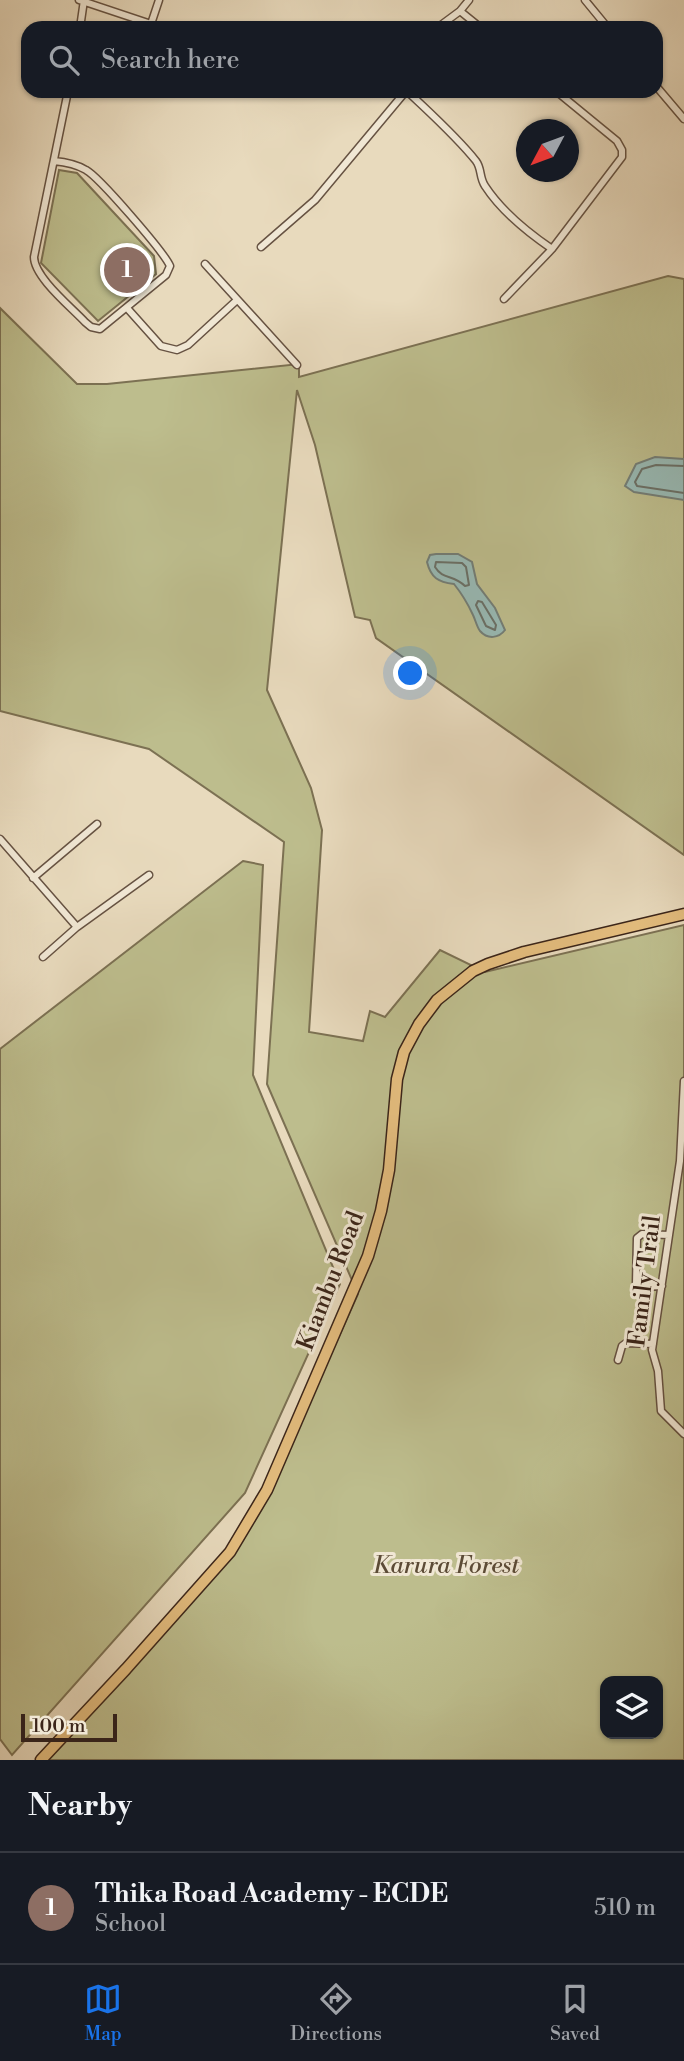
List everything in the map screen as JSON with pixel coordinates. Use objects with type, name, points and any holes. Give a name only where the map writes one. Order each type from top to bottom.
[{"type":"highway","name":"Kiambu Road","points":[[41,1760],[230,1552],[267,1490],[368,1256],[381,1212],[389,1170],[397,1079],[404,1052],[419,1024],[437,1000],[464,978],[488,964],[524,952],[684,914]]},
{"type":"street","points":[[80,21],[82,0],[142,21]]},
{"type":"street","points":[[152,21],[159,0]]},
{"type":"street","points":[[446,21],[469,0]]},
{"type":"street","points":[[585,0],[602,21]]},
{"type":"street","points":[[460,11],[472,21]]},
{"type":"street","points":[[663,94],[684,119]]},
{"type":"street","points":[[54,161],[88,171],[168,261],[170,269],[166,275],[100,329],[91,327],[36,268],[34,257],[67,98]]},
{"type":"street","points":[[261,247],[315,200],[401,98]]},
{"type":"street","points":[[414,98],[464,146],[479,165],[481,179],[488,190],[519,225],[552,249]]},
{"type":"street","points":[[504,299],[552,249],[622,157],[617,141],[565,98]]},
{"type":"street","points":[[205,264],[298,365]]},
{"type":"street","points":[[127,308],[161,346],[177,351],[237,300]]},
{"type":"street","points":[[33,878],[97,824]]},
{"type":"street","points":[[0,839],[77,928]]},
{"type":"street","points":[[43,957],[149,874]]},
{"type":"street","name":"Family Trail","points":[[684,1081],[680,1161],[653,1344],[659,1371],[662,1411],[684,1434]]},
{"type":"street","points":[[662,1286],[641,1287],[636,1284],[634,1277],[637,1238],[642,1234],[669,1235]]},
{"type":"street","points":[[618,1360],[622,1346],[626,1343],[653,1344]]},
{"type":"green space","points":[[59,170],[77,173],[154,256],[156,274],[98,321],[41,263]]},
{"type":"green space","name":"Karura Forest","points":[[668,276],[684,279],[684,855],[376,638],[370,620],[355,617],[315,445],[297,390],[267,690],[311,788],[322,830],[309,1032],[363,1041],[370,1011],[385,1017],[440,950],[485,972],[684,925],[684,1760],[39,1760],[219,1562],[263,1505],[358,1294],[267,1084],[284,842],[149,749],[0,711],[0,308],[77,384],[107,384],[299,364],[299,377]]},
{"type":"green space","points":[[243,861],[263,865],[253,1075],[340,1284],[245,1493],[12,1755],[0,1739],[0,1049]]},
{"type":"water","points":[[655,457],[684,459],[684,500],[634,492],[625,486],[636,464]]},
{"type":"water","points":[[458,554],[472,562],[477,584],[495,608],[505,630],[503,633],[490,637],[480,631],[467,603],[454,584],[439,580],[431,572],[427,562],[430,555]]},
{"type":"place","name":"Thika Road Academy - ECDE","points":[[127,270]]}]
